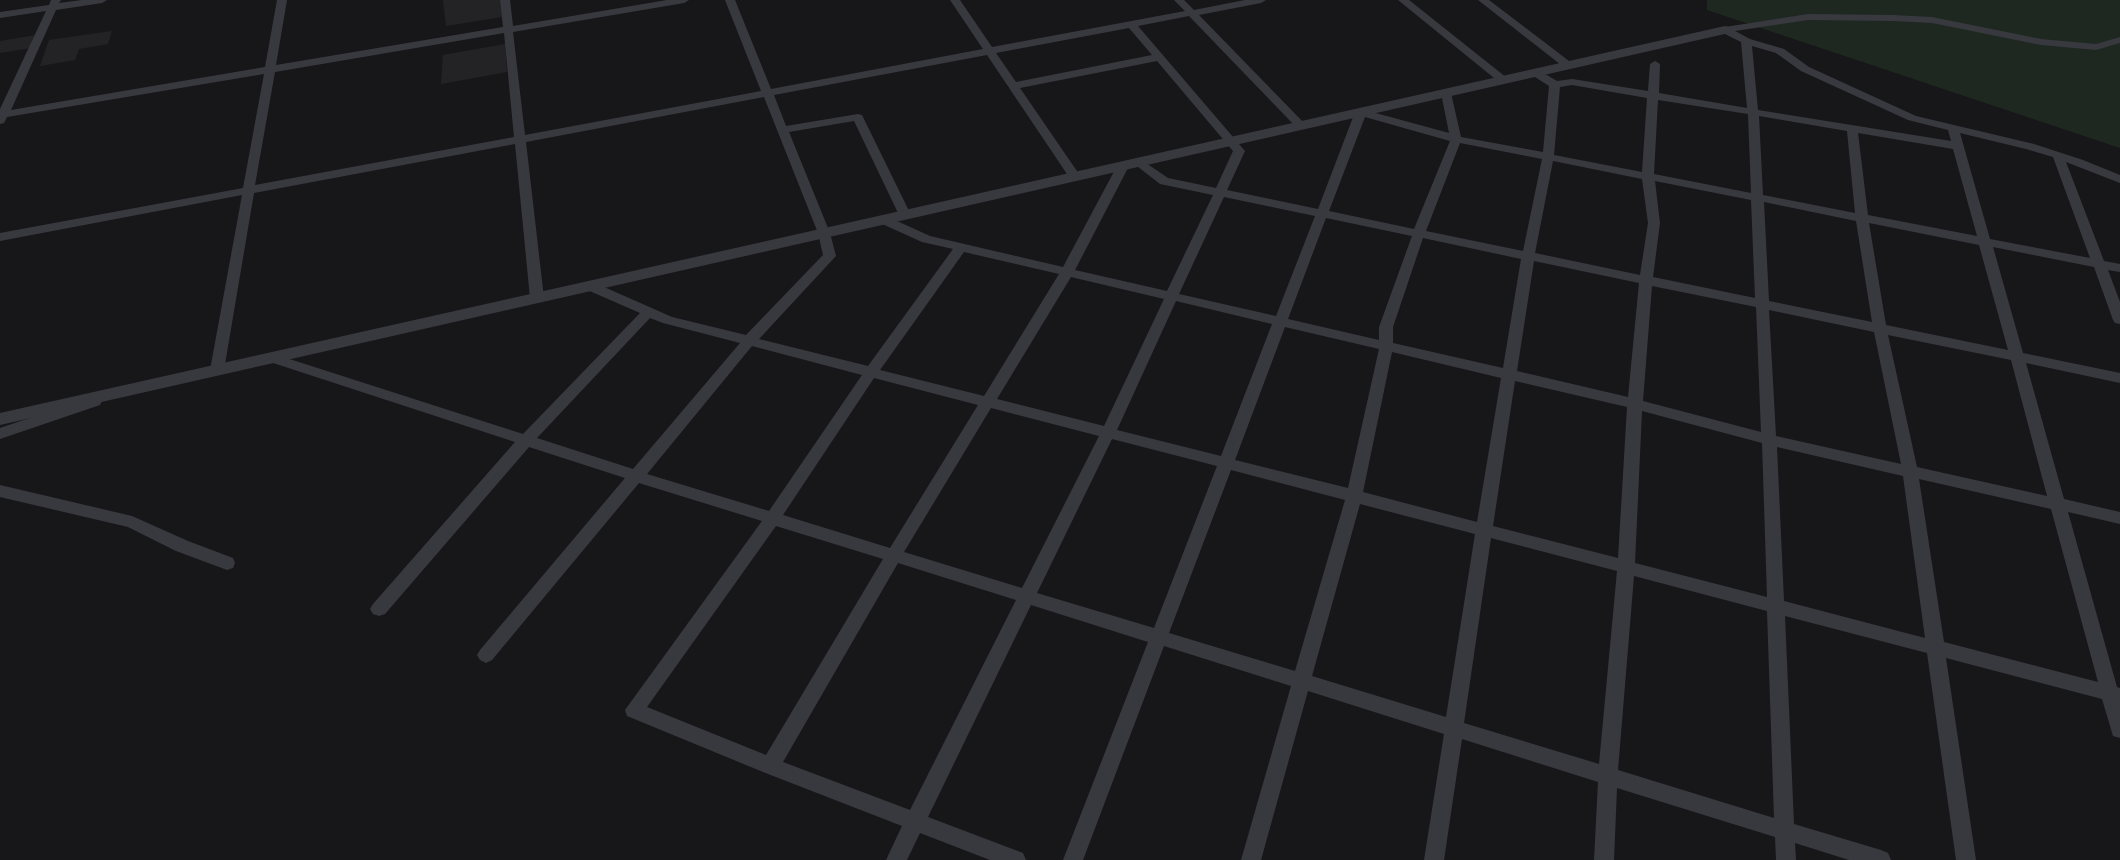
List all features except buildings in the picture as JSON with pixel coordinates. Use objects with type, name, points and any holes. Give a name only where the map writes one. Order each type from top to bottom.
[{"type":"street","points":[[0,15],[54,4],[102,0]]},
{"type":"street","points":[[217,370],[282,0]]},
{"type":"street","points":[[505,0],[537,298]]},
{"type":"street","points":[[1,117],[684,0]]},
{"type":"street","points":[[486,655],[749,340],[830,256],[824,233],[730,0]]},
{"type":"street","points":[[955,0],[1075,177]]},
{"type":"street","points":[[1180,0],[1302,126]]},
{"type":"street","points":[[0,237],[1261,0]]},
{"type":"street","points":[[1403,0],[1503,80]]},
{"type":"street","points":[[1483,0],[1569,66]]},
{"type":"street","points":[[1,117],[54,4]]},
{"type":"street","points":[[0,419],[1725,30],[1808,17],[1893,18],[1932,20],[2041,42],[2096,47],[2120,40]]},
{"type":"street","points":[[896,860],[1108,432],[1173,297],[1239,151],[1131,24]]},
{"type":"street","points":[[1725,30],[1746,41],[1780,51],[1805,69],[1912,118],[2030,146],[2120,179]]},
{"type":"street","points":[[1746,41],[1752,112],[1769,440],[1786,860]]},
{"type":"street","points":[[1014,86],[1160,57]]},
{"type":"street","points":[[1604,860],[1608,775],[1626,568],[1635,404],[1646,281],[1654,223],[1648,177],[1655,64]]},
{"type":"street","points":[[1536,73],[1554,85],[1572,82],[1958,146]]},
{"type":"street","points":[[1434,860],[1484,530],[1528,256],[1548,157],[1554,85]]},
{"type":"street","points":[[1251,860],[1303,682],[1354,496],[1386,347],[1386,327],[1419,233],[1456,139],[1446,93]]},
{"type":"street","points":[[1362,112],[1456,139],[2120,268]]},
{"type":"street","points":[[1073,860],[1362,112]]},
{"type":"street","points":[[783,130],[858,117],[905,215]]},
{"type":"street","points":[[1953,127],[2057,503],[2115,695],[2120,730]]},
{"type":"street","points":[[1852,129],[1862,218],[1880,329],[1910,470],[1966,860]]},
{"type":"street","points":[[2058,155],[2120,320]]},
{"type":"street","points":[[1138,163],[1164,181],[2120,378]]},
{"type":"street","points":[[770,766],[894,555],[989,402],[1067,272],[1123,166]]},
{"type":"street","points":[[884,220],[926,239],[1635,404],[1769,440],[1910,470],[2120,518]]},
{"type":"street","points":[[961,247],[871,372],[773,518],[634,710],[914,823],[1016,860]]},
{"type":"street","points":[[590,286],[668,320],[1108,432],[2115,695]]},
{"type":"street","points":[[379,609],[526,440],[649,311]]},
{"type":"street","points":[[272,358],[636,476],[1881,860]]},
{"type":"street","points":[[0,434],[125,391]]},
{"type":"street","points":[[0,491],[132,522],[182,546],[227,563]]},
{"type":"shaded area","points":[[443,0],[500,0],[502,17],[446,26]]},
{"type":"shaded area","points":[[1707,0],[2120,0],[2120,148],[1707,10]]},
{"type":"shaded area","points":[[112,31],[108,44],[79,49],[75,60],[40,66],[49,40]]},
{"type":"shaded area","points":[[36,35],[31,48],[0,53],[0,41]]},
{"type":"shaded area","points":[[505,44],[507,72],[441,84],[443,55]]}]
